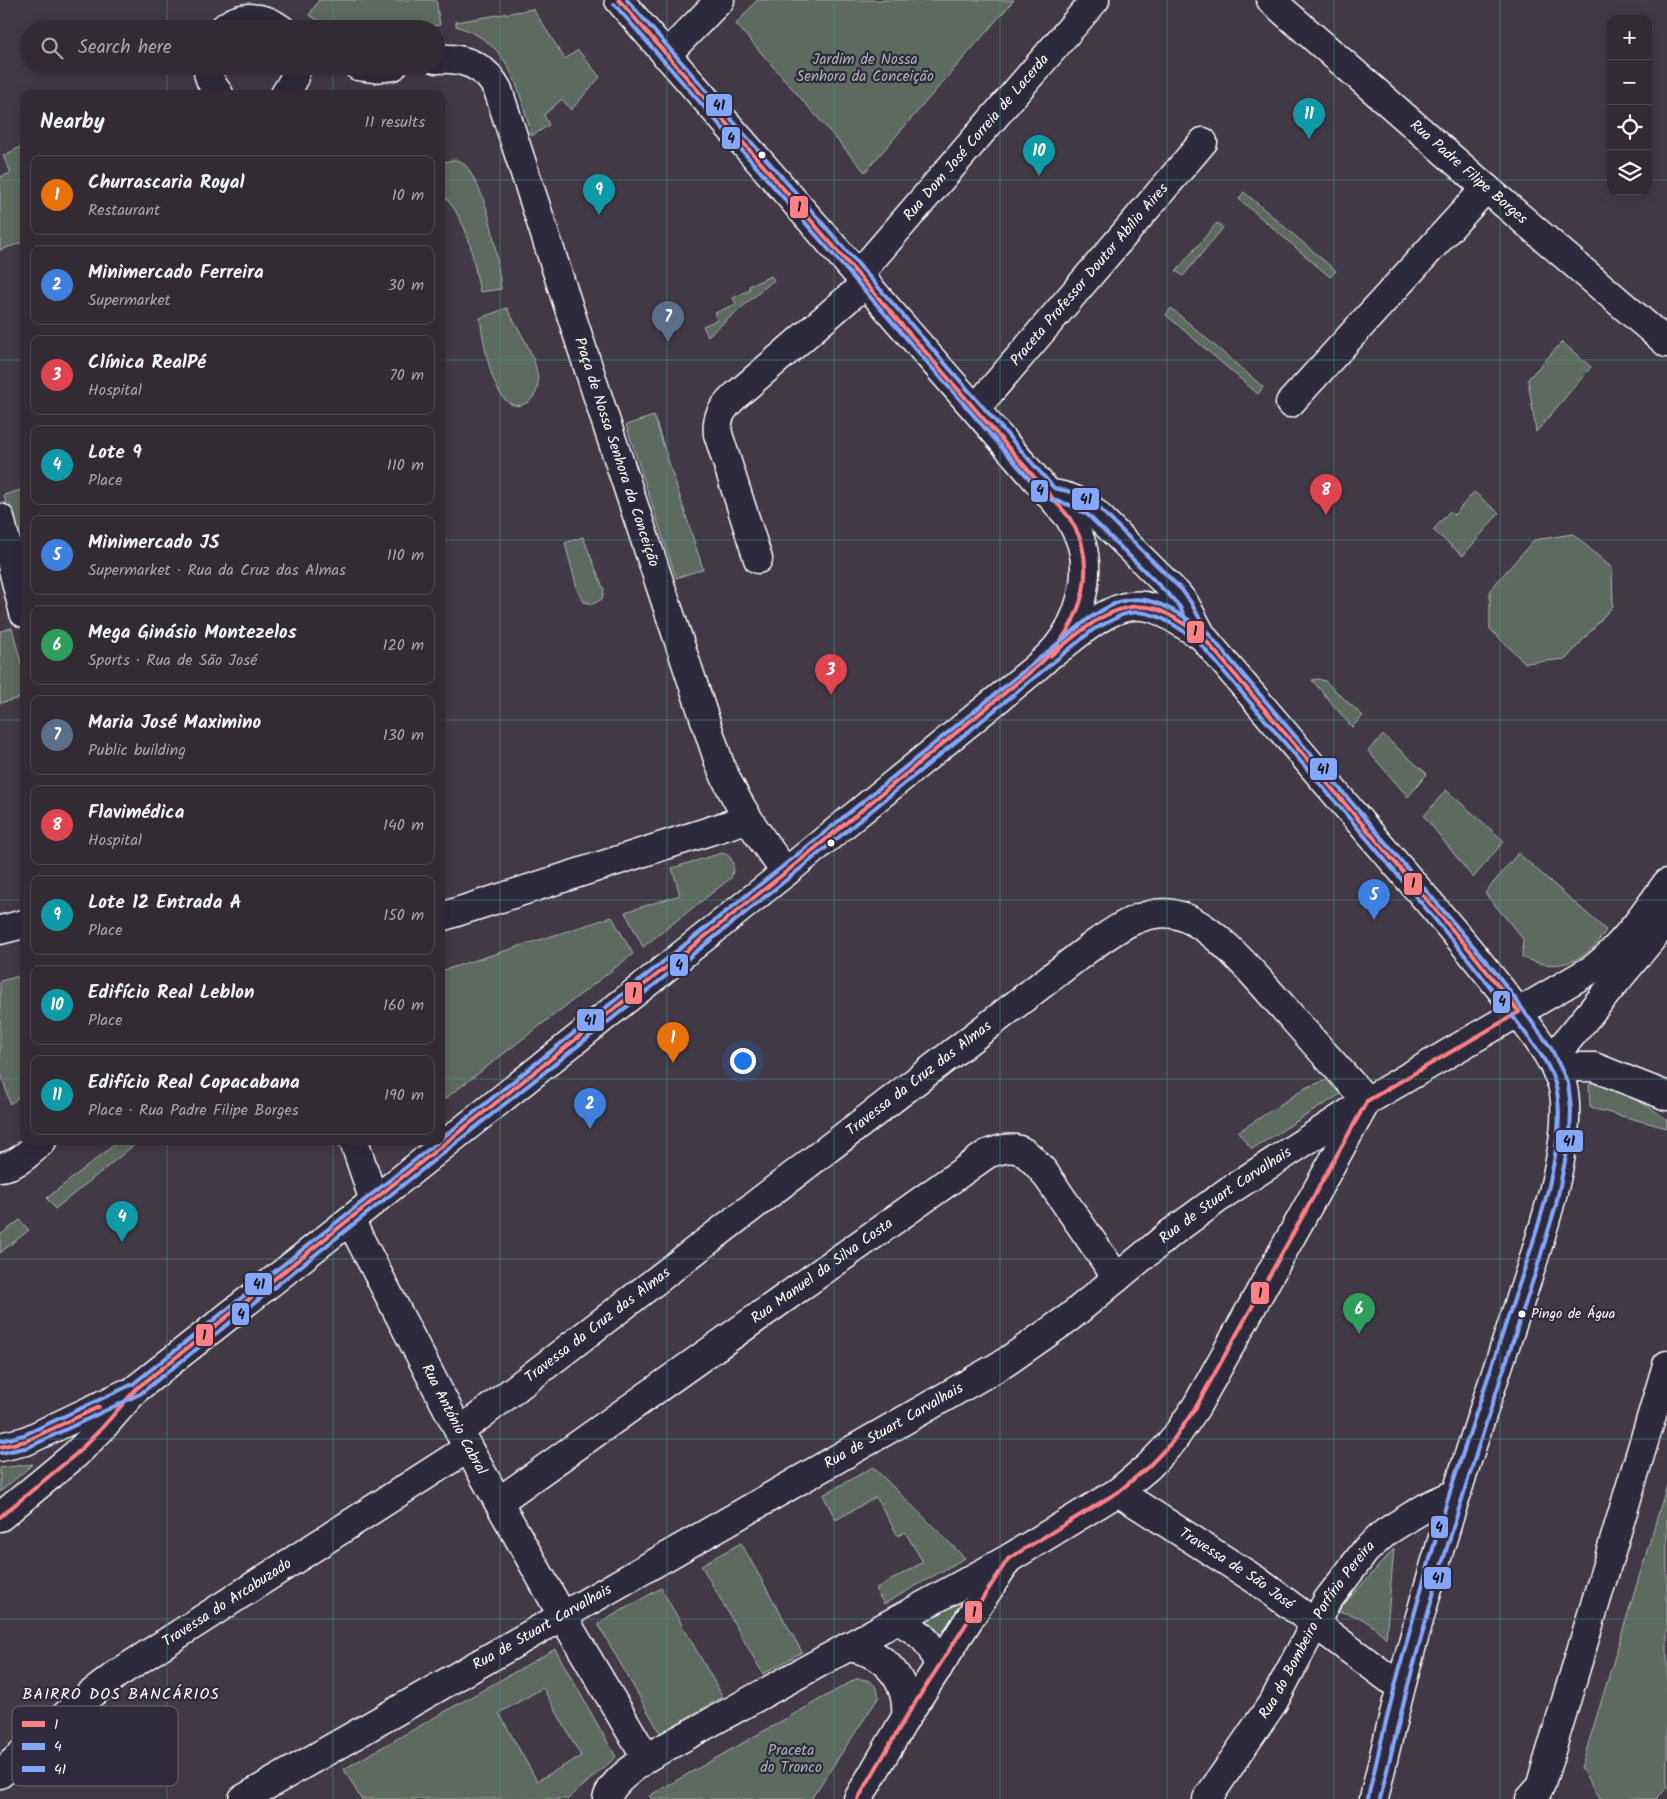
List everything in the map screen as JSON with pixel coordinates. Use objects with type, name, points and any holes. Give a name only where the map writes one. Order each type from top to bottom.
[{"type":"street","points":[[619,0],[1069,516],[1077,530],[1085,558],[1083,588],[1074,621],[1058,646],[1045,660]]},
{"type":"street","points":[[666,55],[720,0]]},
{"type":"street","name":"Rua Dom José Correia de Lacerda","points":[[758,559],[718,434],[717,423],[720,414],[734,397],[862,279],[1095,0]]},
{"type":"street","name":"Rua Padre Filipe Borges","points":[[1271,0],[1667,343]]},
{"type":"street","points":[[230,16],[266,20]]},
{"type":"street","name":"Praça de Nossa Senhora da Conceição","points":[[445,59],[468,61],[484,71],[498,90],[720,765],[733,795],[747,820],[786,872]]},
{"type":"street","points":[[287,90],[295,75]]},
{"type":"street","name":"Praceta Professor Doutor Abílio Aires","points":[[976,408],[1203,142]]},
{"type":"street","points":[[1290,402],[1486,188]]},
{"type":"street","points":[[1051,494],[1078,500],[1092,510],[1177,594],[1185,604],[1202,636],[1519,1012],[1554,1066],[1562,1086],[1565,1102],[1565,1120],[1554,1184],[1533,1260],[1457,1493],[1400,1686],[1374,1799]]},
{"type":"street","points":[[0,518],[20,597]]},
{"type":"street","points":[[445,1144],[786,872],[1091,624],[1122,608],[1137,606],[1152,608],[1166,614],[1202,636]]},
{"type":"street","points":[[445,916],[747,820]]},
{"type":"street","name":"Rua de Stuart Carvalhais","points":[[244,1799],[1006,1362],[1070,1317],[1190,1218],[1367,1101],[1575,980],[1605,959],[1641,919],[1667,883]]},
{"type":"street","name":"Travessa da Cruz das Almas","points":[[463,1440],[1088,949],[1121,926],[1139,918],[1157,913],[1174,914],[1191,920],[1207,930],[1236,957],[1367,1101]]},
{"type":"street","points":[[0,930],[20,925]]},
{"type":"street","points":[[1554,1066],[1665,925]]},
{"type":"street","points":[[1554,1066],[1594,1066],[1667,1096]]},
{"type":"street","points":[[607,1799],[610,1790],[646,1758],[1008,1559],[1118,1492],[1148,1467],[1172,1442],[1196,1407],[1367,1101]]},
{"type":"street","points":[[0,1167],[6,1167],[18,1161],[37,1145]]},
{"type":"street","points":[[355,1145],[374,1201]]},
{"type":"street","points":[[0,1517],[76,1454],[136,1389],[444,1145]]},
{"type":"street","name":"Rua Manuel da Silva Costa","points":[[498,1502],[986,1154],[1011,1147],[1022,1151],[1033,1160],[1044,1172],[1117,1278]]},
{"type":"street","name":"Rua António Cabral","points":[[350,1220],[463,1440],[562,1615]]},
{"type":"street","points":[[1530,1799],[1541,1784],[1667,1365]]},
{"type":"street","points":[[0,1447],[26,1441],[136,1389]]},
{"type":"street","name":"Travessa do Arcabuzado","points":[[76,1706],[117,1674],[463,1440]]},
{"type":"street","name":"Travessa de São José","points":[[1118,1492],[1256,1580],[1400,1686]]},
{"type":"street","name":"Rua do Bombeiro Porfírio Pereira","points":[[1206,1799],[1274,1701],[1327,1601],[1366,1550],[1386,1532],[1430,1505],[1457,1493]]},
{"type":"street","points":[[858,1799],[906,1717],[1008,1559]]},
{"type":"street","points":[[562,1615],[646,1758]]},
{"type":"street","points":[[897,1620],[920,1634],[926,1640],[935,1653],[938,1668]]},
{"type":"street","points":[[847,1647],[861,1649],[870,1653],[883,1660],[889,1667],[903,1689],[906,1717]]},
{"type":"street","name":"Travessa do Arcabuzado","points":[[0,1774],[12,1763]]},
{"type":"green space","points":[[319,0],[436,0],[439,20],[318,20],[309,15]]},
{"type":"green space","name":"Jardim de Nossa Senhora da Conceição","points":[[757,0],[1014,0],[865,172],[736,24]]},
{"type":"green space","points":[[533,9],[565,59],[578,50],[600,77],[571,110],[562,99],[544,115],[549,125],[532,136],[516,84],[501,56],[475,34],[456,26],[456,22]]},
{"type":"green space","points":[[20,147],[20,243],[0,250],[0,177],[11,173],[3,156]]},
{"type":"green space","points":[[452,160],[463,163],[477,185],[492,229],[501,289],[480,292],[470,244],[464,227],[445,196],[445,162]]},
{"type":"green space","points":[[1244,192],[1336,271],[1330,277],[1239,199]]},
{"type":"green space","points":[[1217,223],[1223,228],[1183,276],[1176,271]]},
{"type":"green space","points":[[771,276],[774,280],[708,336],[703,326],[717,320],[715,313],[736,304],[733,298],[750,290],[749,286]]},
{"type":"green space","points":[[507,308],[531,353],[538,382],[537,391],[533,398],[528,402],[516,405],[506,401],[498,390],[487,358],[480,318]]},
{"type":"green space","points":[[1171,308],[1263,387],[1258,394],[1166,315]]},
{"type":"green space","points":[[1562,342],[1591,367],[1536,432],[1528,379]]},
{"type":"green space","points":[[654,416],[703,569],[676,578],[626,425]]},
{"type":"green space","points":[[20,490],[20,561],[4,495]]},
{"type":"green space","points":[[1474,492],[1499,513],[1463,556],[1433,530],[1450,511],[1454,515]]},
{"type":"green space","points":[[1573,534],[1612,568],[1613,606],[1566,659],[1525,663],[1490,629],[1490,590],[1534,540]]},
{"type":"green space","points":[[583,537],[604,590],[602,599],[593,604],[584,602],[578,592],[565,543]]},
{"type":"green space","points":[[12,628],[20,659],[20,698],[0,703],[0,631]]},
{"type":"green space","points":[[1312,680],[1325,681],[1363,716],[1352,727]]},
{"type":"green space","points":[[1383,735],[1427,774],[1408,797],[1368,751]]},
{"type":"green space","points":[[1446,790],[1504,841],[1473,878],[1424,816]]},
{"type":"green space","points":[[722,853],[732,860],[733,870],[731,878],[643,947],[625,912],[680,895],[672,868]]},
{"type":"green space","points":[[1518,853],[1606,930],[1590,950],[1580,957],[1570,962],[1547,964],[1522,957],[1523,939],[1485,893]]},
{"type":"green space","points":[[612,917],[633,954],[445,1099],[445,970]]},
{"type":"green space","points":[[20,976],[20,1096],[10,1104],[0,1069],[0,981]]},
{"type":"green space","points":[[1327,1080],[1333,1081],[1344,1092],[1252,1149],[1238,1132],[1307,1087]]},
{"type":"green space","points":[[1593,1082],[1620,1092],[1652,1109],[1667,1120],[1667,1128],[1595,1109],[1590,1106],[1589,1085]]},
{"type":"green space","points":[[114,1145],[134,1145],[55,1209],[47,1198]]},
{"type":"green space","points":[[20,1220],[29,1230],[0,1253],[0,1235]]},
{"type":"green space","points":[[33,1464],[0,1492],[0,1468]]},
{"type":"green space","points":[[873,1467],[965,1558],[884,1604],[875,1589],[923,1562],[905,1532],[898,1536],[876,1497],[836,1520],[823,1495]]},
{"type":"green space","points":[[1667,1485],[1667,1788],[1656,1799],[1600,1799],[1581,1768]]},
{"type":"green space","points":[[741,1543],[802,1652],[763,1674],[701,1565]]},
{"type":"green space","points":[[1394,1549],[1386,1638],[1364,1620],[1337,1612]]},
{"type":"green space","points":[[661,1588],[723,1697],[660,1733],[598,1624]]},
{"type":"green space","points":[[972,1593],[945,1645],[933,1626],[921,1620]]},
{"type":"green space","points":[[555,1649],[616,1757],[568,1799],[361,1799],[344,1769]],"holes":[[[543,1688],[581,1756],[537,1781],[499,1713]]]},
{"type":"green space","name":"Praceta do Tronco","points":[[856,1679],[872,1682],[879,1697],[811,1799],[652,1799],[649,1796]]},
{"type":"transit line","name":"1","points":[[445,1143],[786,872],[1034,669],[1047,657],[1068,629],[1082,597],[1085,580],[1082,545],[1069,517],[619,0]]},
{"type":"transit line","name":"41","points":[[627,0],[1054,488],[1075,493],[1096,505],[1182,590],[1205,628]]},
{"type":"transit line","name":"4","points":[[614,4],[1046,498],[1070,505],[1088,515],[1180,607],[1193,634]]},
{"type":"transit line","name":"41","points":[[445,1136],[782,867],[1088,619],[1119,602],[1131,599],[1143,600],[1165,606],[1206,631],[1497,974],[1551,1048],[1568,1083],[1571,1108],[1570,1137],[1556,1205],[1440,1570],[1408,1685],[1380,1799]]},
{"type":"transit line","name":"1","points":[[1050,656],[1100,618],[1128,607],[1159,610],[1176,618],[1202,636],[1473,954],[1519,1012]]},
{"type":"transit line","name":"4","points":[[1,1453],[29,1447],[140,1394],[790,877],[1094,629],[1122,615],[1142,612],[1172,624],[1198,641],[1475,967],[1538,1050],[1551,1072],[1556,1087],[1559,1112],[1557,1140],[1545,1202],[1526,1265],[1457,1470],[1416,1606],[1368,1798]]},
{"type":"transit line","name":"1","points":[[1367,1101],[1519,1012]]},
{"type":"transit line","name":"1","points":[[858,1799],[906,1717],[1008,1559],[1118,1492],[1148,1467],[1172,1442],[1196,1407],[1367,1101]]},
{"type":"transit line","name":"41","points":[[0,1441],[24,1435],[133,1384],[434,1145]]},
{"type":"transit line","name":"1","points":[[0,1517],[76,1454],[136,1389],[443,1145]]},
{"type":"transit line","name":"1","points":[[0,1447],[26,1441],[99,1407]]},
{"type":"place","name":"Edifício Real Copacabana","points":[[1309,139]]},
{"type":"place","name":"Edifício Real Leblon","points":[[1039,176]]},
{"type":"place","name":"Lote 12 Entrada A","points":[[599,215]]},
{"type":"place","name":"Maria José Maximino","points":[[668,342]]},
{"type":"place","name":"Flavimédica","points":[[1326,515]]},
{"type":"place","name":"Clínica RealPé","points":[[831,695]]},
{"type":"place","name":"Minimercado JS","points":[[1374,920]]},
{"type":"place","name":"Churrascaria Royal","points":[[673,1063]]},
{"type":"place","name":"Minimercado Ferreira","points":[[590,1129]]},
{"type":"place","name":"Lote 9","points":[[122,1242]]},
{"type":"place","name":"Pingo de Água","points":[[1522,1314]]},
{"type":"place","name":"Mega Ginásio Montezelos","points":[[1359,1334]]},
{"type":"district","name":"BAIRRO DOS BANCÁRIOS","points":[[121,1694]]}]
